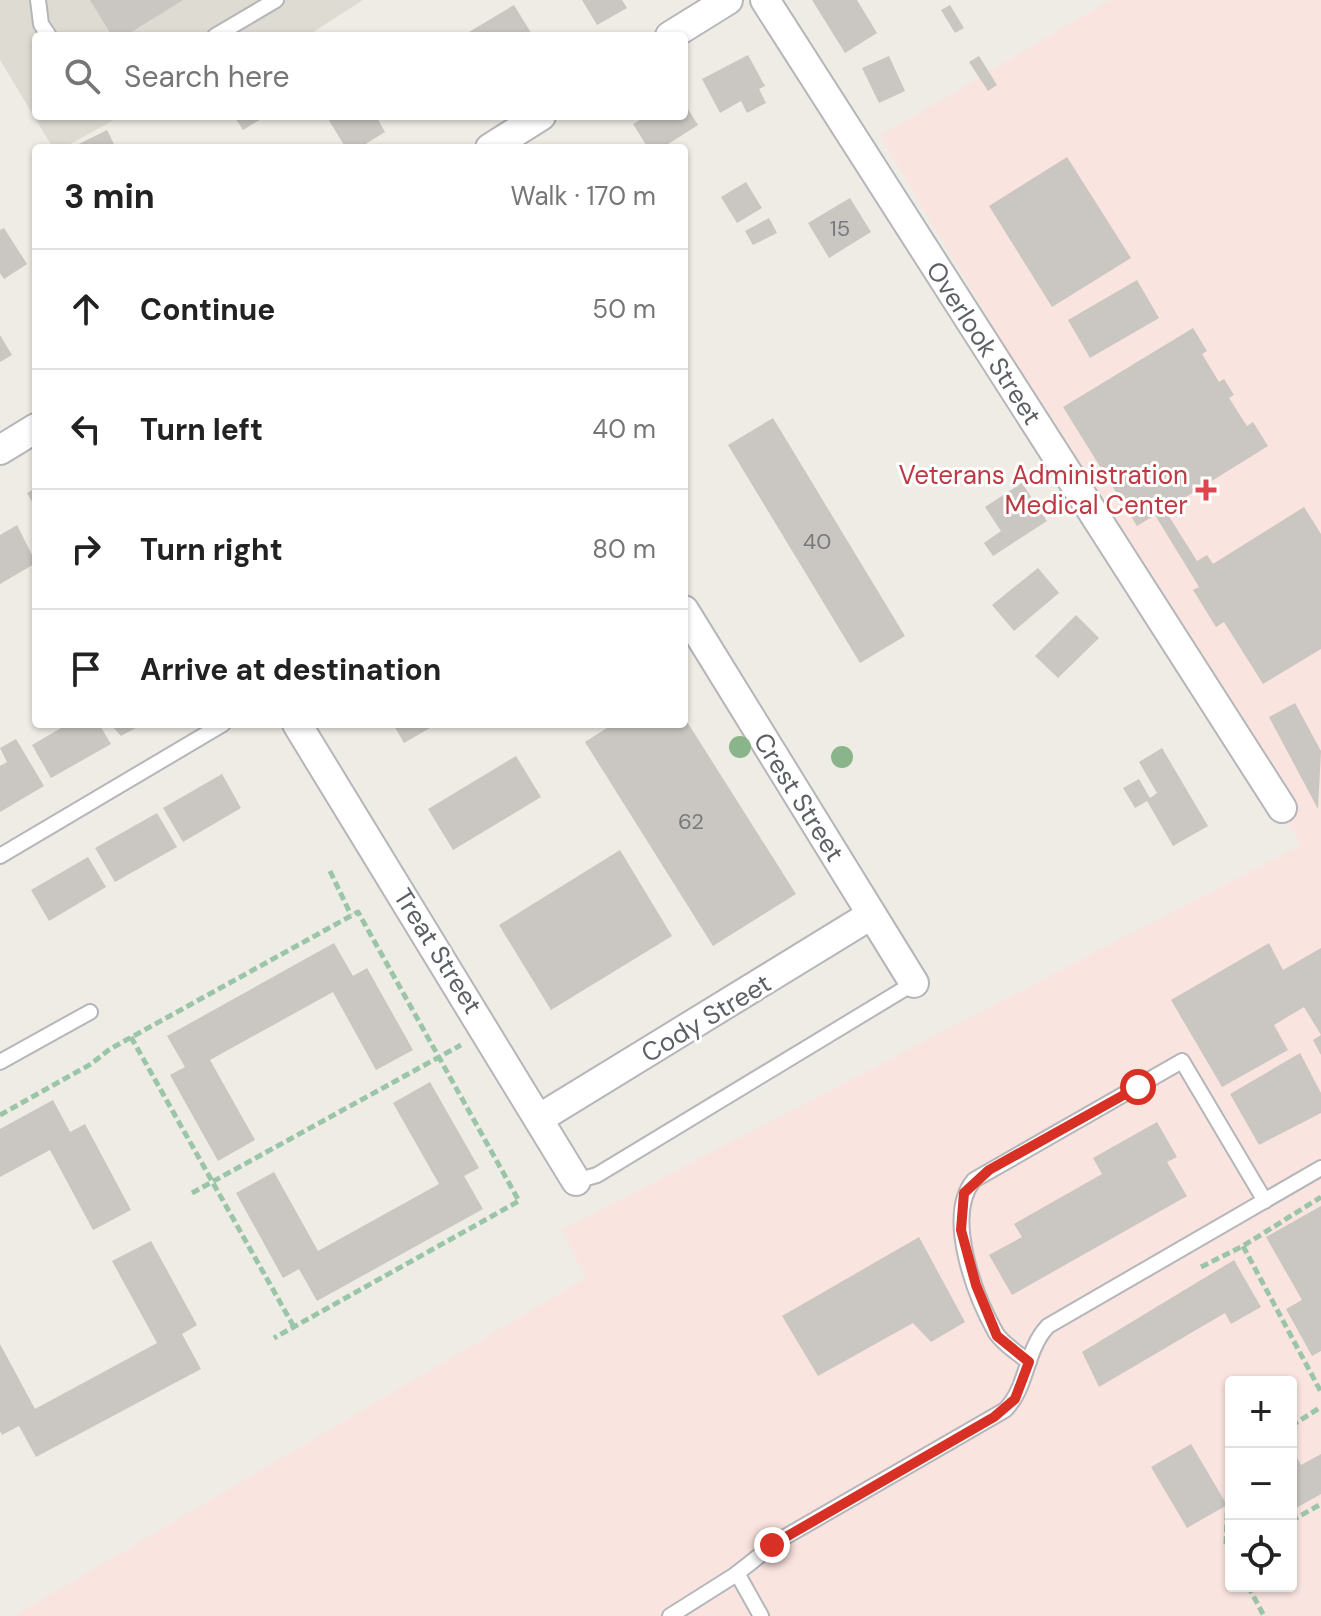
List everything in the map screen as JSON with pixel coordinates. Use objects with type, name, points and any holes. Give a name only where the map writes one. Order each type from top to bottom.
[{"type":"street","points":[[676,32],[728,0]]},
{"type":"street","name":"Overlook Street","points":[[765,0],[1282,808]]},
{"type":"street","points":[[496,144],[535,120]]},
{"type":"street","points":[[0,450],[32,430]]},
{"type":"street","name":"Crest Street","points":[[688,617],[914,983]]},
{"type":"street","name":"Treat Street","points":[[299,728],[576,1181]]},
{"type":"street","name":"Cody Street","points":[[540,1118],[871,915]]},
{"type":"lane","points":[[38,0],[41,24],[46,32]]},
{"type":"lane","points":[[222,32],[276,0]]},
{"type":"lane","points":[[0,856],[216,728]]},
{"type":"lane","points":[[576,1181],[597,1175],[914,983]]},
{"type":"lane","points":[[0,1062],[90,1012]]},
{"type":"lane","points":[[1029,1362],[997,1336],[967,1257],[960,1211],[964,1193],[974,1180],[1182,1061],[1265,1201]]},
{"type":"lane","points":[[670,1616],[737,1573],[783,1538],[1005,1410],[1017,1395],[1038,1339],[1049,1325],[1321,1168]]},
{"type":"lane","points":[[737,1573],[761,1616]]},
{"type":"path","points":[[330,871],[351,915]]},
{"type":"path","points":[[0,1115],[131,1037],[358,912],[519,1201],[274,1338]]},
{"type":"path","points":[[131,1037],[294,1327]]},
{"type":"path","points":[[192,1193],[469,1040]]},
{"type":"path","points":[[1201,1267],[1243,1246],[1321,1197]]},
{"type":"path","points":[[1243,1246],[1321,1392]]},
{"type":"path","points":[[1297,1422],[1321,1407]]},
{"type":"path","points":[[1293,1520],[1321,1504]]},
{"type":"path","points":[[1251,1592],[1264,1616]]},
{"type":"shaded area","points":[[0,0],[363,0],[313,32],[32,32],[32,113],[0,60]]},
{"type":"shaded area","name":"Veterans Administration Medical Center","points":[[1110,0],[1321,0],[1321,1616],[21,1616],[19,1613],[586,1278],[562,1230],[1301,845],[880,136]]},
{"type":"shaded area","points":[[36,120],[114,120],[70,144],[51,144]]},
{"type":"building","points":[[90,0],[183,0],[131,32],[110,32]]},
{"type":"building","points":[[582,0],[622,0],[627,8],[597,25]]},
{"type":"building","points":[[812,0],[857,0],[877,33],[845,53]]},
{"type":"building","points":[[514,5],[531,32],[469,32]]},
{"type":"building","points":[[950,5],[964,28],[955,33],[941,10]]},
{"type":"building","points":[[748,55],[765,86],[759,89],[766,103],[747,113],[741,101],[720,113],[702,79]]},
{"type":"building","points":[[889,56],[905,91],[879,103],[862,68]]},
{"type":"building","points":[[979,56],[997,85],[988,91],[969,62]]},
{"type":"building","points":[[688,109],[698,125],[668,144],[646,144],[633,124],[640,120],[688,120]]},
{"type":"building","points":[[237,120],[259,120],[243,130]]},
{"type":"building","points":[[329,120],[378,120],[385,132],[366,144],[344,144]]},
{"type":"building","points":[[107,130],[114,144],[79,144]]},
{"type":"building","points":[[1067,157],[1131,258],[1052,307],[989,206]]},
{"type":"building","points":[[746,182],[762,208],[737,223],[721,197]]},
{"type":"building","points":[[850,198],[871,232],[829,258],[808,223]]},
{"type":"building","points":[[769,218],[777,233],[753,245],[745,231]]},
{"type":"building","points":[[4,228],[27,264],[4,279],[0,273],[0,230]]},
{"type":"building","points":[[1137,280],[1159,318],[1090,358],[1068,320]]},
{"type":"building","points":[[1193,328],[1207,351],[1202,354],[1219,382],[1224,379],[1234,395],[1229,398],[1247,426],[1253,422],[1268,446],[1165,510],[1197,561],[1207,555],[1213,564],[1304,507],[1321,534],[1321,649],[1263,684],[1224,622],[1216,627],[1193,590],[1199,587],[1155,515],[1137,526],[1063,407]]},
{"type":"building","points":[[0,335],[12,355],[0,362]]},
{"type":"building","points":[[773,418],[905,636],[860,663],[728,445]]},
{"type":"building","points":[[1022,483],[1047,521],[993,556],[984,543],[1001,531],[985,507]]},
{"type":"building","points":[[17,525],[32,555],[32,565],[0,584],[0,535]]},
{"type":"building","points":[[1038,568],[1059,593],[1014,631],[992,605]]},
{"type":"building","points":[[1076,615],[1099,638],[1058,678],[1035,656]]},
{"type":"building","points":[[1295,703],[1321,751],[1318,809],[1269,717]]},
{"type":"building","points":[[688,723],[796,894],[713,946],[585,742],[607,728],[688,728]]},
{"type":"building","points":[[61,728],[101,728],[111,744],[51,778],[32,745]]},
{"type":"building","points":[[114,728],[136,728],[121,736]]},
{"type":"building","points":[[395,728],[430,728],[404,743]]},
{"type":"building","points":[[16,739],[44,786],[0,812],[0,766],[7,762],[0,748]]},
{"type":"building","points":[[1162,748],[1208,826],[1173,846],[1147,801],[1135,808],[1123,788],[1139,779],[1150,798],[1157,793],[1139,762]]},
{"type":"building","points":[[516,756],[541,797],[453,850],[428,809]]},
{"type":"building","points":[[222,774],[241,808],[183,842],[163,808]]},
{"type":"building","points":[[157,813],[177,847],[115,882],[95,848]]},
{"type":"building","points":[[620,850],[672,936],[551,1010],[499,925]]},
{"type":"building","points":[[88,857],[106,887],[49,921],[31,890]]},
{"type":"building","points":[[334,943],[353,976],[367,968],[413,1050],[376,1070],[333,992],[210,1060],[255,1140],[218,1161],[170,1075],[185,1067],[167,1036]]},
{"type":"building","points":[[1269,943],[1283,970],[1321,948],[1321,1035],[1304,1007],[1274,1025],[1288,1050],[1222,1087],[1171,1000]]},
{"type":"building","points":[[1321,1035],[1321,1055],[1313,1040]]},
{"type":"building","points":[[1300,1053],[1321,1093],[1321,1113],[1259,1145],[1230,1094]]},
{"type":"building","points":[[430,1082],[479,1168],[464,1176],[483,1209],[317,1301],[299,1269],[283,1278],[236,1193],[274,1172],[318,1251],[439,1184],[393,1103]]},
{"type":"building","points":[[53,1100],[70,1132],[85,1124],[131,1210],[93,1230],[50,1150],[0,1177],[0,1129]]},
{"type":"building","points":[[1157,1122],[1177,1157],[1167,1162],[1187,1196],[1012,1295],[989,1255],[1022,1237],[1014,1224],[1102,1174],[1093,1158]]},
{"type":"building","points":[[1321,1206],[1321,1351],[1312,1356],[1286,1309],[1302,1300],[1266,1237]]},
{"type":"building","points":[[919,1237],[965,1322],[931,1342],[913,1323],[818,1376],[782,1316]]},
{"type":"building","points":[[151,1241],[197,1325],[182,1334],[201,1369],[36,1457],[19,1426],[2,1435],[0,1431],[0,1344],[35,1409],[157,1343],[112,1261]]},
{"type":"building","points":[[1234,1260],[1261,1307],[1231,1324],[1225,1313],[1099,1387],[1082,1352]]},
{"type":"building","points":[[1191,1444],[1225,1506],[1187,1528],[1151,1467]]},
{"type":"building","points":[[1321,1454],[1321,1494],[1297,1508],[1297,1458],[1301,1465]]},
{"type":"place","name":"Veterans Administration Medical Center","points":[[1206,490]]},
{"type":"route","points":[[772,1545],[994,1417],[1012,1403],[1029,1362],[997,1336],[976,1285],[961,1230],[960,1211],[964,1193],[974,1180],[989,1170],[1138,1087]]}]
